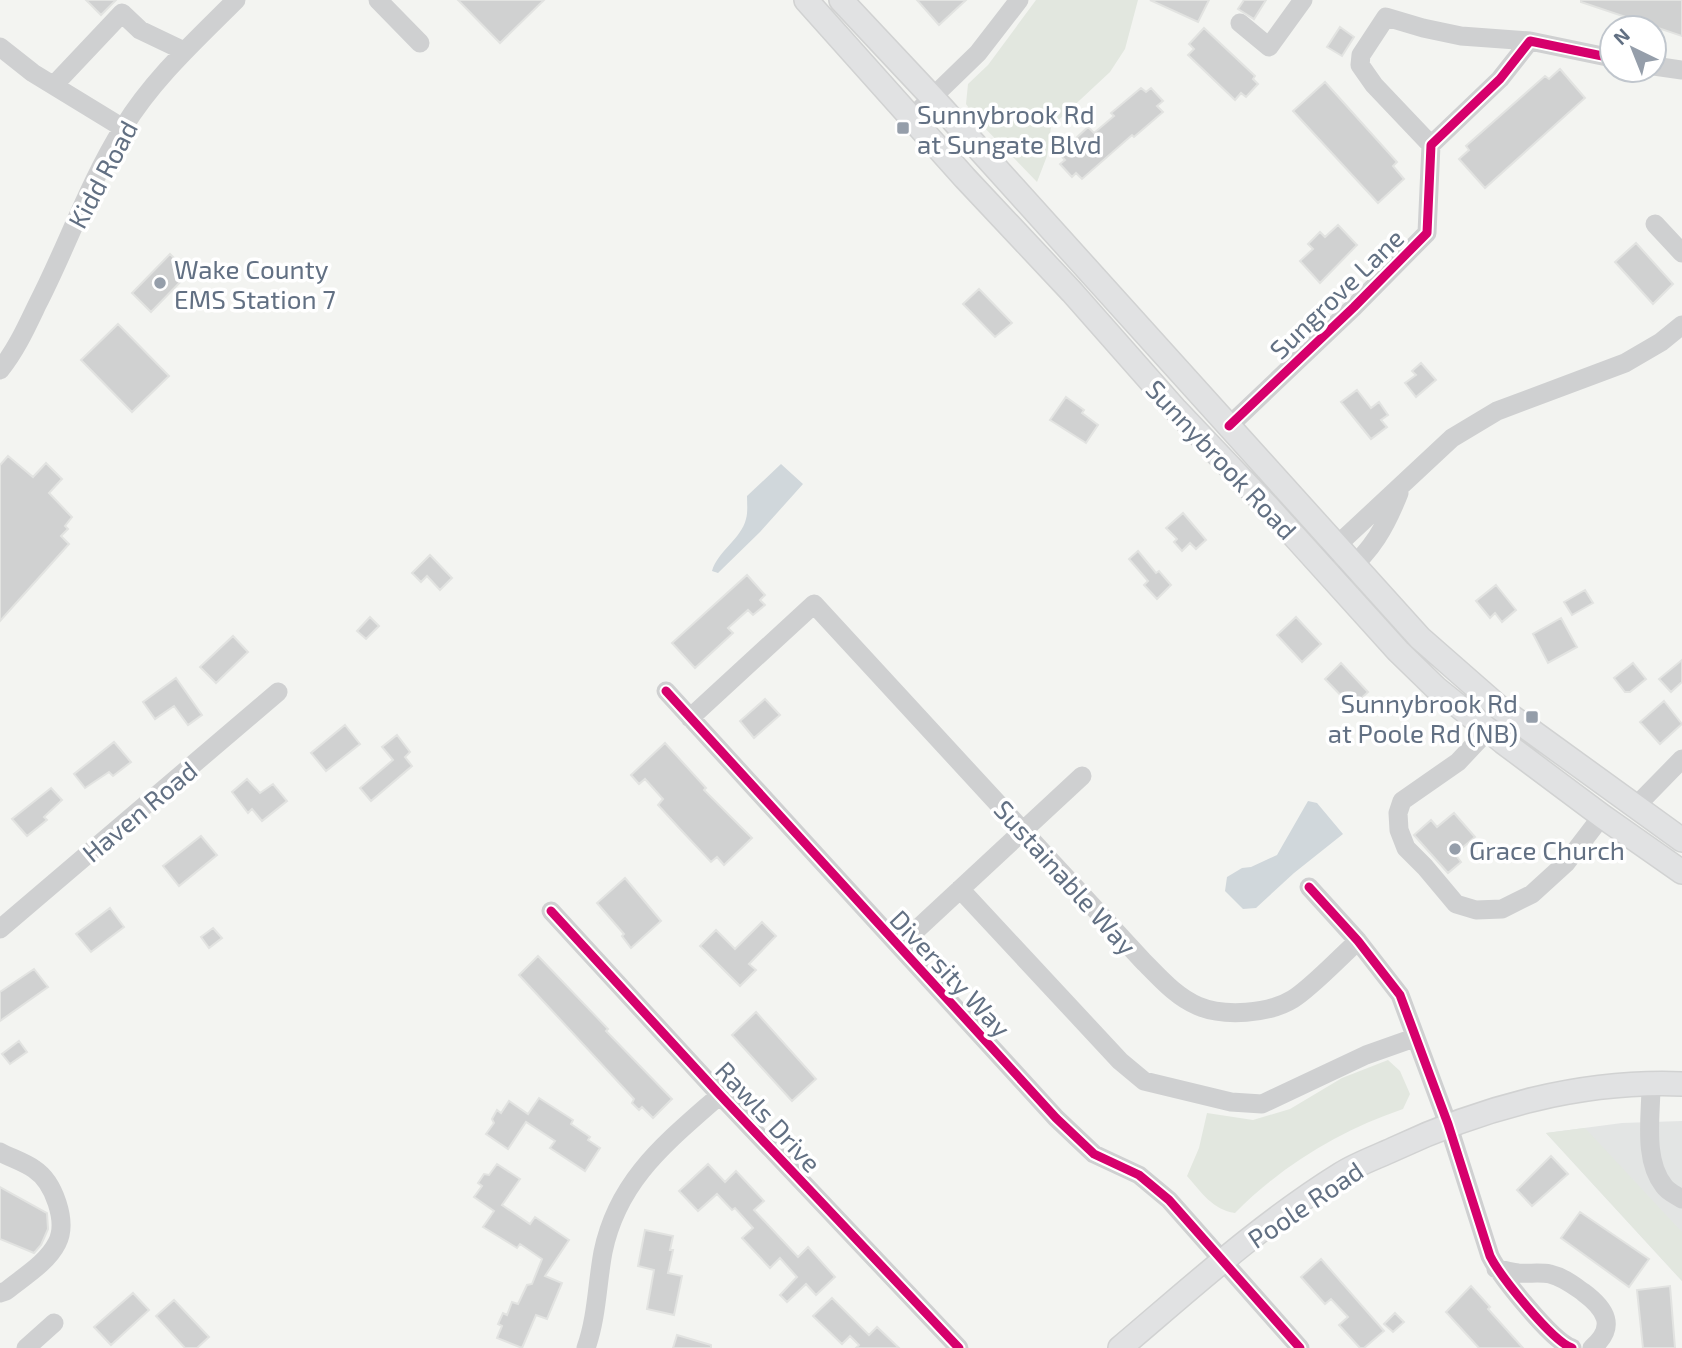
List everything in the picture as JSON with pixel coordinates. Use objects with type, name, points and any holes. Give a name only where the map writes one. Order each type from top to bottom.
[{"type":"main road","name":"Sunnybrook Road","points":[[806,0],[1176,410],[1398,651],[1436,688],[1488,730],[1682,872]]},
{"type":"main road","name":"Sunnybrook Road","points":[[841,0],[932,97],[1420,638],[1502,709],[1682,840]]},
{"type":"main road","points":[[1488,730],[1501,727],[1556,767],[1591,775]]},
{"type":"main road","name":"Poole Road","points":[[1120,1348],[1223,1261],[1301,1200],[1345,1172],[1448,1124],[1491,1110],[1608,1087],[1682,1084]]},
{"type":"street","name":"Kidd Road","points":[[0,370],[13,354],[84,202],[123,128],[184,51],[236,0]]},
{"type":"street","points":[[378,0],[420,43]]},
{"type":"street","points":[[911,118],[978,53],[1018,0]]},
{"type":"street","points":[[1240,23],[1269,47],[1303,0]]},
{"type":"street","points":[[54,85],[122,13],[140,30],[184,51]]},
{"type":"street","points":[[1530,41],[1500,79],[1431,145],[1374,85],[1360,65],[1361,55],[1386,17],[1461,36],[1530,41],[1598,55]]},
{"type":"street","points":[[0,47],[123,128]]},
{"type":"street","name":"Sungrove Lane","points":[[1229,426],[1427,233],[1431,145]]},
{"type":"street","points":[[1655,224],[1682,253]]},
{"type":"street","points":[[1318,564],[1452,438],[1497,411],[1625,363],[1661,342],[1682,325]]},
{"type":"street","points":[[1334,581],[1371,548],[1387,522],[1400,488]]},
{"type":"street","name":"Sustainable Way","points":[[690,718],[814,604],[1168,987],[1198,1006],[1230,1012],[1258,1011],[1292,999],[1358,941]]},
{"type":"street","name":"Diversity Way","points":[[666,691],[1056,1118],[1094,1154],[1139,1175],[1169,1200],[1300,1348]]},
{"type":"street","name":"Haven Road","points":[[0,929],[278,692]]},
{"type":"street","points":[[1488,730],[1458,762],[1402,802],[1398,813],[1399,830],[1406,848],[1426,867],[1456,904],[1476,910],[1502,909],[1532,894],[1566,863],[1602,816]]},
{"type":"street","points":[[1636,806],[1682,759]]},
{"type":"street","points":[[899,946],[1082,776]]},
{"type":"street","points":[[1309,887],[1358,941],[1400,995],[1448,1124],[1496,1269],[1559,1341],[1572,1348]]},
{"type":"street","points":[[960,889],[1120,1061],[1144,1081],[1231,1102],[1262,1104],[1366,1055],[1414,1038]]},
{"type":"street","name":"Rawls Drive","points":[[551,911],[959,1348]]},
{"type":"street","points":[[1651,1085],[1651,1147],[1656,1174],[1666,1189],[1682,1199]]},
{"type":"street","points":[[586,1348],[594,1322],[607,1237],[615,1210],[654,1155],[720,1095]]},
{"type":"street","points":[[0,1152],[37,1170],[50,1187],[58,1206],[61,1225],[58,1241],[46,1259],[0,1293]]},
{"type":"street","points":[[1496,1269],[1551,1274],[1568,1281],[1594,1300],[1606,1320],[1606,1331],[1592,1348]]},
{"type":"street","points":[[26,1348],[54,1323]]},
{"type":"shaded area","points":[[1036,0],[1138,0],[1125,49],[1110,72],[1051,127],[1047,156],[1037,182],[978,121],[966,104],[968,84],[988,65]]},
{"type":"shaded area","points":[[781,464],[803,484],[718,573],[712,571],[719,557],[743,526],[747,513],[747,496]]},
{"type":"shaded area","points":[[1308,801],[1317,803],[1343,834],[1256,908],[1243,909],[1225,891],[1227,877],[1242,868],[1251,867],[1277,855]]},
{"type":"shaded area","points":[[1388,1060],[1400,1071],[1410,1094],[1403,1109],[1357,1128],[1313,1151],[1272,1180],[1235,1213],[1214,1204],[1187,1176],[1199,1148],[1207,1113],[1253,1120],[1290,1109],[1342,1078]]},
{"type":"shaded area","points":[[1682,1121],[1682,1281],[1546,1133],[1622,1123]]},
{"type":"shaded area","points":[[1585,1128],[1682,1232],[1682,1281],[1546,1133]]},
{"type":"building","points":[[86,0],[116,0],[101,15]]},
{"type":"building","points":[[458,0],[544,0],[500,43]]},
{"type":"building","points":[[917,0],[966,0],[939,25]]},
{"type":"building","points":[[1150,0],[1209,0],[1198,22]]},
{"type":"building","points":[[1244,0],[1266,0],[1254,19],[1238,9]]},
{"type":"building","points":[[1682,0],[1682,36],[1668,31],[1668,14],[1617,14],[1581,2]]},
{"type":"building","points":[[1340,27],[1354,37],[1342,56],[1327,47]]},
{"type":"building","points":[[1204,28],[1255,76],[1253,79],[1258,84],[1246,97],[1241,93],[1235,100],[1188,55],[1194,49],[1189,44]]},
{"type":"building","points":[[1560,69],[1585,98],[1485,188],[1459,159],[1469,150],[1466,146],[1545,76],[1549,79]]},
{"type":"building","points":[[1325,82],[1397,162],[1393,166],[1404,179],[1378,203],[1293,111]]},
{"type":"building","points":[[1141,88],[1146,92],[1151,88],[1163,101],[1157,106],[1163,112],[1082,179],[1076,173],[1072,177],[1060,164],[1065,160],[1059,154],[1088,127],[1094,133],[1114,116],[1111,113]]},
{"type":"building","points":[[1338,225],[1357,245],[1320,283],[1300,261],[1313,249],[1308,244],[1320,232],[1325,237]]},
{"type":"building","points":[[1636,243],[1673,284],[1653,304],[1615,262]]},
{"type":"building","name":"Wake County EMS Station 7","points":[[170,254],[189,273],[151,312],[132,293]]},
{"type":"building","points":[[979,289],[1012,323],[995,337],[963,304]]},
{"type":"building","points":[[118,324],[169,376],[132,412],[81,360]]},
{"type":"building","points":[[1421,363],[1436,380],[1416,397],[1405,383],[1416,375],[1412,371]]},
{"type":"building","points":[[1357,390],[1371,408],[1379,402],[1388,415],[1381,420],[1387,427],[1371,439],[1341,402]]},
{"type":"building","points":[[1066,397],[1098,425],[1086,443],[1050,420]]},
{"type":"building","points":[[8,456],[33,477],[46,463],[62,479],[49,493],[72,517],[65,526],[68,529],[61,536],[69,544],[0,621],[0,465]]},
{"type":"building","points":[[1183,513],[1206,540],[1196,549],[1190,543],[1182,551],[1174,542],[1177,539],[1166,528]]},
{"type":"building","points":[[1138,551],[1156,573],[1159,571],[1171,585],[1157,599],[1144,585],[1148,581],[1129,559]]},
{"type":"building","points":[[430,555],[452,578],[440,590],[427,576],[421,582],[412,573]]},
{"type":"building","points":[[747,575],[765,595],[760,600],[765,605],[753,615],[748,610],[728,628],[733,633],[695,668],[672,643]]},
{"type":"building","points":[[1496,585],[1516,610],[1502,622],[1495,613],[1490,618],[1476,601]]},
{"type":"building","points":[[1585,590],[1593,603],[1572,615],[1564,602]]},
{"type":"building","points":[[370,617],[379,626],[366,639],[357,631]]},
{"type":"building","points":[[1296,617],[1321,644],[1302,662],[1277,635]]},
{"type":"building","points":[[1561,618],[1577,647],[1548,663],[1533,634]]},
{"type":"building","points":[[233,636],[248,652],[216,683],[200,667]]},
{"type":"building","points":[[1682,660],[1682,682],[1671,692],[1659,679]]},
{"type":"building","points":[[1341,663],[1368,692],[1352,707],[1325,679]]},
{"type":"building","points":[[1633,663],[1646,679],[1630,692],[1625,692],[1614,678]]},
{"type":"building","points":[[176,678],[202,715],[188,725],[174,706],[155,719],[143,702]]},
{"type":"building","points":[[765,699],[780,715],[754,738],[740,721]]},
{"type":"building","points":[[1664,701],[1682,724],[1660,744],[1640,722]]},
{"type":"building","points":[[345,725],[360,744],[326,771],[311,753]]},
{"type":"building","points":[[397,735],[410,752],[405,757],[412,766],[371,801],[360,788],[393,760],[382,747]]},
{"type":"building","points":[[114,742],[131,762],[113,776],[109,772],[85,788],[74,774]]},
{"type":"building","points":[[665,743],[706,788],[704,790],[752,838],[724,865],[717,857],[711,862],[658,805],[663,799],[645,779],[639,784],[631,775]]},
{"type":"building","points":[[247,779],[260,793],[273,784],[287,801],[262,821],[252,809],[248,813],[232,792]]},
{"type":"building","points":[[51,788],[62,800],[44,817],[47,820],[27,836],[12,819]]},
{"type":"building","points":[[1454,813],[1475,837],[1455,854],[1461,862],[1448,873],[1414,835],[1431,820],[1437,827]]},
{"type":"building","points":[[201,836],[217,855],[179,886],[163,866]]},
{"type":"building","points":[[625,878],[661,921],[631,948],[622,936],[624,934],[597,903]]},
{"type":"building","points":[[110,908],[124,927],[91,952],[76,934]]},
{"type":"building","points":[[762,922],[776,936],[749,964],[756,970],[740,986],[700,946],[716,930],[735,949]]},
{"type":"building","points":[[213,928],[222,938],[209,948],[201,937]]},
{"type":"building","points":[[538,956],[672,1099],[653,1118],[642,1107],[639,1110],[632,1103],[634,1099],[519,975]]},
{"type":"building","points":[[34,969],[48,987],[0,1021],[0,992]]},
{"type":"building","points":[[756,1012],[816,1079],[792,1101],[732,1035]]},
{"type":"building","points":[[19,1041],[27,1052],[10,1064],[2,1054]]},
{"type":"building","points":[[539,1098],[573,1120],[571,1124],[600,1148],[585,1171],[550,1148],[555,1141],[526,1122],[508,1149],[486,1134],[494,1123],[492,1119],[497,1110],[501,1113],[509,1101],[528,1114]]},
{"type":"building","points":[[1551,1156],[1568,1174],[1532,1206],[1517,1190]]},
{"type":"building","points":[[497,1164],[520,1179],[502,1205],[530,1224],[535,1217],[569,1240],[545,1276],[562,1283],[547,1319],[536,1315],[522,1348],[497,1338],[502,1326],[498,1324],[503,1313],[507,1315],[512,1302],[518,1304],[527,1285],[532,1284],[542,1259],[520,1244],[517,1248],[483,1227],[494,1211],[474,1197],[482,1186],[478,1183],[484,1174],[489,1175]]},
{"type":"building","points":[[708,1164],[725,1182],[736,1171],[764,1201],[754,1210],[798,1257],[808,1247],[835,1277],[816,1295],[806,1284],[787,1302],[780,1295],[797,1277],[780,1258],[770,1268],[742,1238],[753,1228],[735,1208],[732,1210],[717,1194],[698,1211],[679,1191]]},
{"type":"building","points":[[0,1187],[47,1213],[48,1229],[34,1253],[0,1239]]},
{"type":"building","points":[[1580,1212],[1649,1259],[1629,1287],[1561,1238]]},
{"type":"building","points":[[645,1230],[673,1236],[668,1273],[682,1276],[674,1315],[647,1309],[654,1270],[638,1266]]},
{"type":"building","points":[[1321,1259],[1384,1331],[1364,1348],[1360,1348],[1339,1325],[1348,1317],[1331,1299],[1325,1304],[1301,1277]]},
{"type":"building","points":[[1471,1286],[1523,1348],[1479,1348],[1446,1312]]},
{"type":"building","points":[[1670,1286],[1675,1348],[1643,1348],[1637,1290]]},
{"type":"building","points":[[133,1293],[149,1310],[111,1345],[94,1327]]},
{"type":"building","points":[[832,1298],[869,1335],[877,1327],[899,1348],[856,1348],[859,1345],[850,1336],[842,1344],[813,1316]]},
{"type":"building","points":[[174,1300],[209,1337],[197,1348],[185,1348],[156,1316]]},
{"type":"building","points":[[1395,1313],[1404,1322],[1393,1332],[1384,1324]]},
{"type":"building","points":[[677,1335],[711,1345],[711,1348],[673,1348]]},
{"type":"cycle path","points":[[1229,426],[1427,233],[1431,145],[1500,79],[1530,41],[1598,55]]},
{"type":"cycle path","points":[[666,691],[1056,1118],[1094,1154],[1139,1175],[1169,1200],[1300,1348]]},
{"type":"cycle path","points":[[1309,887],[1358,941],[1400,995],[1448,1124],[1490,1256],[1515,1292],[1540,1321],[1572,1348]]},
{"type":"cycle path","points":[[551,911],[959,1348]]},
{"type":"place","name":"Sunnybrook Rd at Sungate Blvd","points":[[903,128]]},
{"type":"place","name":"Wake County EMS Station 7","points":[[160,283]]},
{"type":"place","name":"Sunnybrook Rd at Poole Rd (NB)","points":[[1532,717]]},
{"type":"place","name":"Grace Church","points":[[1455,849]]}]
